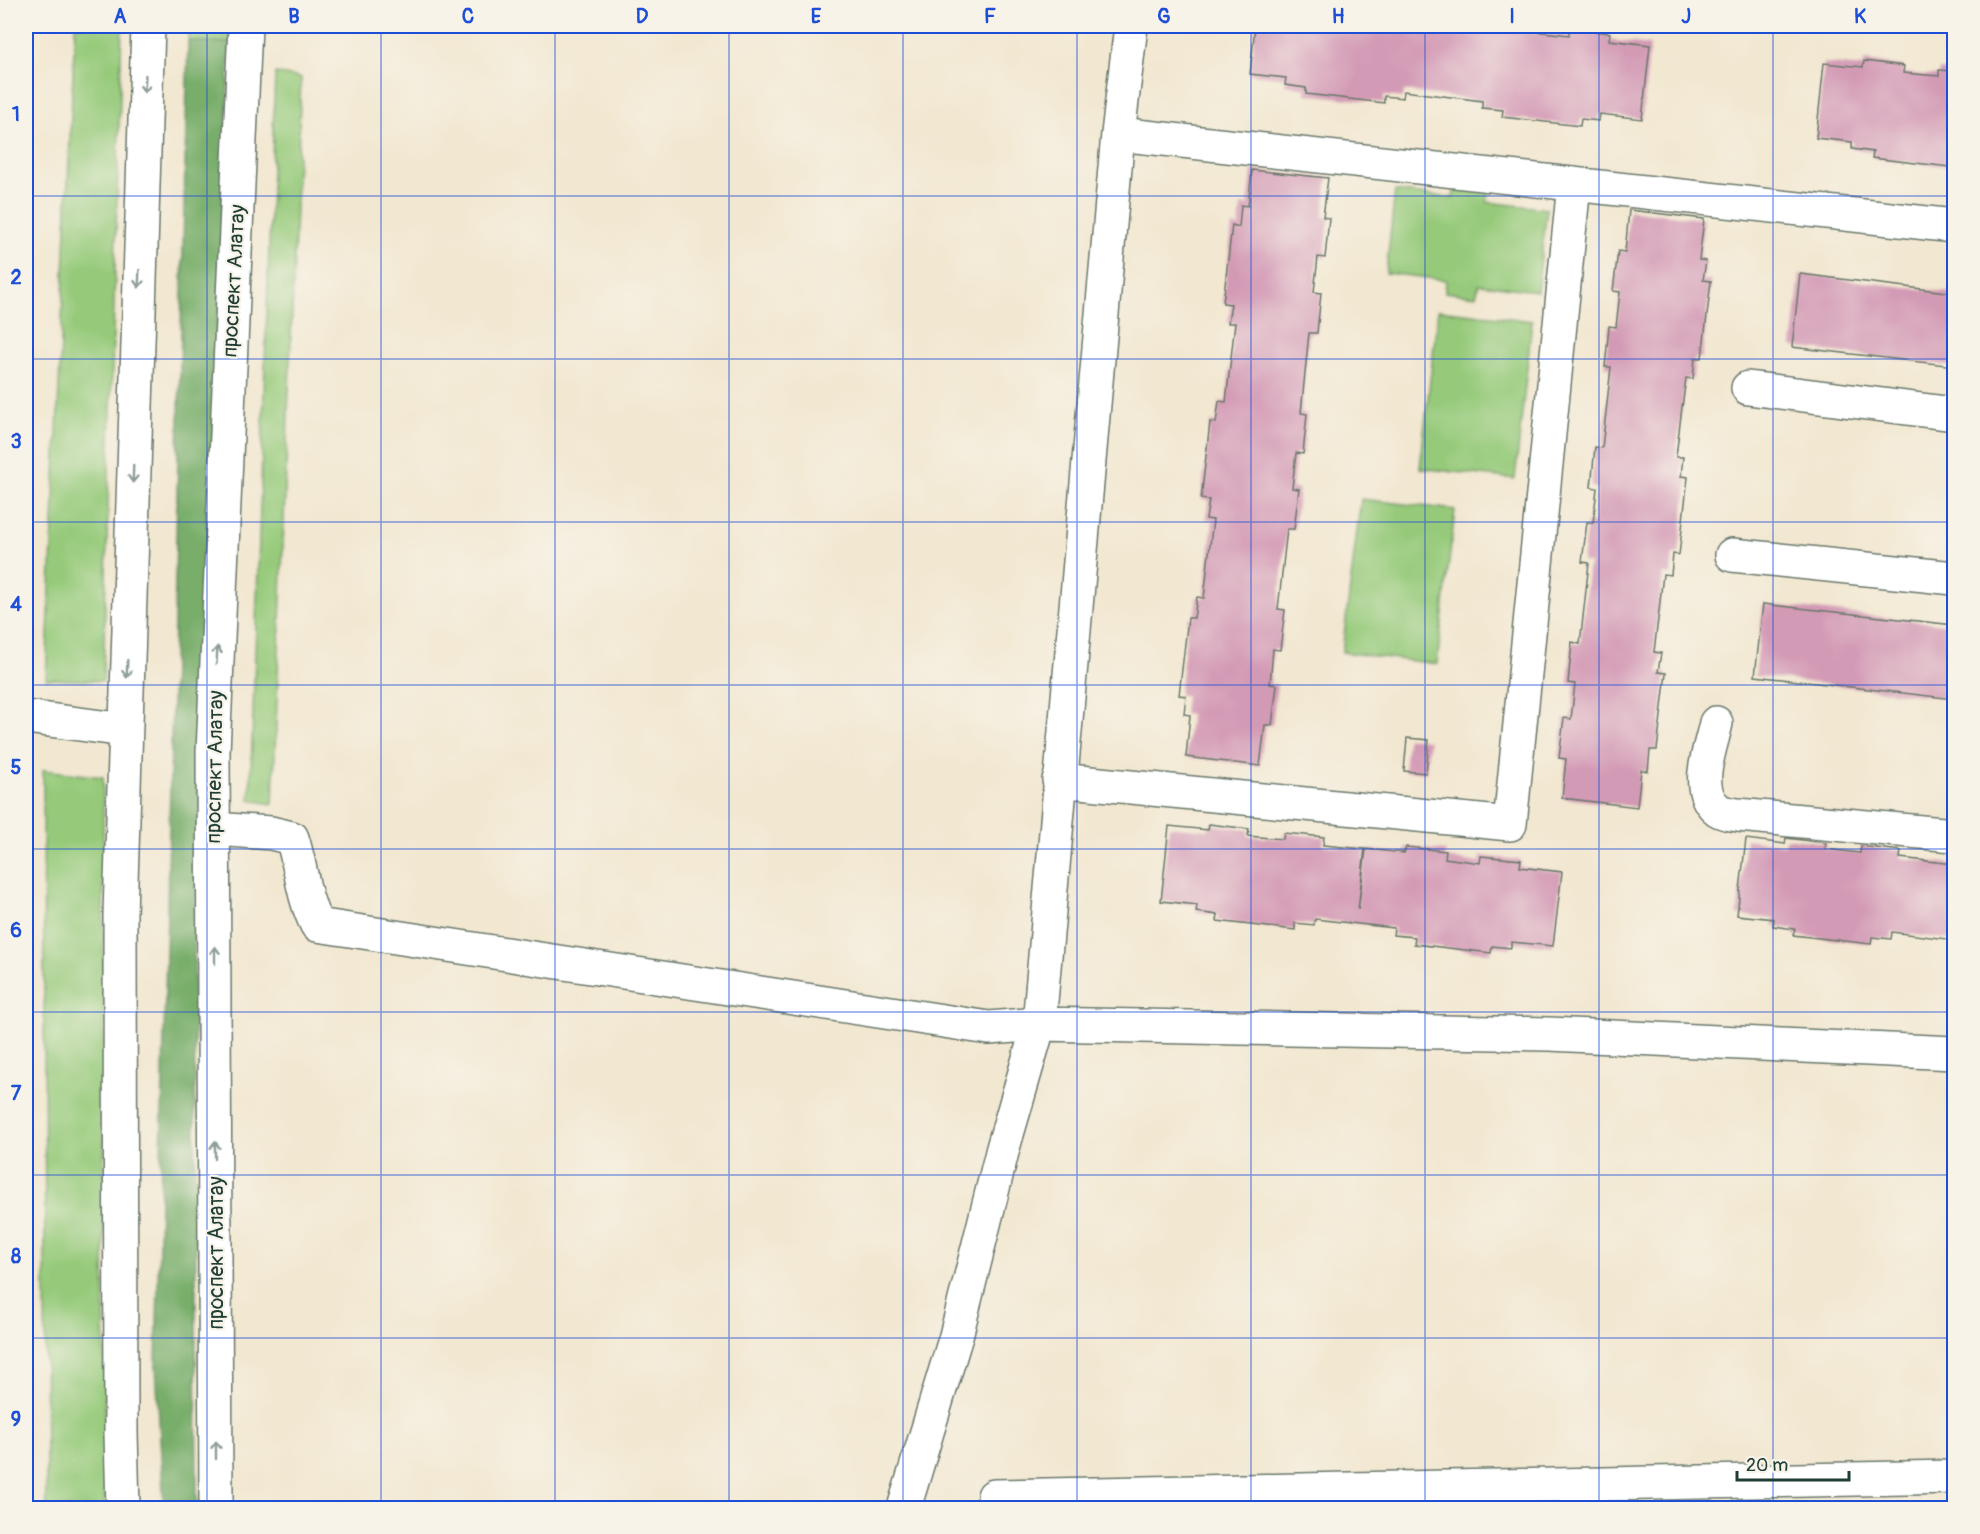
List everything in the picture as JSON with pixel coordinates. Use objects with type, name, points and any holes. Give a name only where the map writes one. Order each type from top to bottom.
[{"type":"street","points":[[123,1509],[120,914],[148,26]]},
{"type":"street","name":"проспект Алатау","points":[[216,1509],[213,753],[245,26]]},
{"type":"street","points":[[904,1509],[956,1336],[1003,1148],[1039,1024],[1118,134],[1131,26]]},
{"type":"street","points":[[1118,134],[1954,226]]},
{"type":"street","points":[[1059,780],[1510,824],[1574,184]]},
{"type":"street","points":[[1748,388],[1954,414]]},
{"type":"street","points":[[1732,555],[1954,578]]},
{"type":"street","points":[[26,717],[125,730]]},
{"type":"street","points":[[1716,723],[1704,777],[1706,796],[1717,810],[1738,815],[1954,835]]},
{"type":"street","points":[[214,829],[271,833],[292,838],[300,861],[306,904],[317,925],[988,1028],[1039,1024],[1549,1034],[1954,1053]]},
{"type":"street","points":[[994,1496],[1954,1477]]},
{"type":"green space","points":[[75,26],[122,26],[103,681],[46,679]]},
{"type":"green space","points":[[189,26],[230,26],[230,43],[188,41]]},
{"type":"green space","points":[[188,41],[230,43],[194,933],[197,1508],[164,1508],[156,1366]]},
{"type":"green space","points":[[275,73],[301,78],[273,804],[250,800]]},
{"type":"green space","points":[[1455,186],[1488,190],[1487,202],[1547,209],[1537,291],[1479,284],[1476,296],[1445,292],[1446,280],[1386,273],[1395,191],[1453,198]]},
{"type":"green space","points":[[1438,310],[1532,321],[1515,479],[1420,468]]},
{"type":"green space","points":[[1361,499],[1455,510],[1437,664],[1342,652]]},
{"type":"green space","points":[[43,770],[103,777],[105,1508],[46,1508]]},
{"type":"building","points":[[1255,26],[1534,26],[1534,31],[1569,35],[1569,28],[1610,33],[1609,40],[1650,45],[1642,119],[1600,114],[1599,121],[1581,119],[1580,126],[1502,117],[1503,110],[1482,108],[1482,101],[1404,91],[1403,98],[1384,96],[1384,103],[1306,94],[1306,88],[1285,85],[1286,78],[1250,74]]},
{"type":"building","points":[[1864,61],[1904,66],[1903,73],[1939,76],[1939,70],[1954,71],[1954,161],[1951,160],[1950,167],[1872,158],[1873,152],[1852,149],[1852,142],[1816,138],[1824,63],[1863,67]]},
{"type":"building","points":[[1252,170],[1328,178],[1323,217],[1329,218],[1325,258],[1318,257],[1314,292],[1321,293],[1317,333],[1309,333],[1301,413],[1307,414],[1303,454],[1296,453],[1292,488],[1299,489],[1294,529],[1287,529],[1278,609],[1285,610],[1280,650],[1273,649],[1270,684],[1277,685],[1272,725],[1265,725],[1260,766],[1186,757],[1190,715],[1184,714],[1186,696],[1179,695],[1188,618],[1194,618],[1197,597],[1204,598],[1213,520],[1206,519],[1209,500],[1201,499],[1210,422],[1216,423],[1219,401],[1226,402],[1235,323],[1228,323],[1231,304],[1223,303],[1232,225],[1239,227],[1241,205],[1248,206]]},
{"type":"building","points":[[1629,210],[1704,219],[1699,260],[1706,261],[1703,280],[1711,281],[1702,358],[1695,358],[1693,379],[1686,378],[1676,457],[1683,457],[1681,476],[1688,477],[1679,555],[1673,554],[1671,575],[1663,574],[1654,652],[1661,653],[1658,672],[1666,673],[1657,750],[1650,750],[1648,771],[1641,770],[1637,807],[1562,798],[1566,759],[1559,758],[1564,718],[1571,719],[1575,684],[1568,683],[1572,642],[1580,644],[1589,563],[1582,562],[1587,522],[1593,523],[1597,488],[1591,487],[1595,447],[1602,448],[1611,367],[1605,367],[1609,326],[1616,327],[1620,292],[1613,291],[1618,251],[1625,252]]},
{"type":"building","points":[[1800,274],[1954,293],[1954,366],[1792,347]]},
{"type":"building","points":[[1763,604],[1954,625],[1954,699],[1755,676]]},
{"type":"building","points":[[1407,738],[1429,740],[1426,773],[1404,771]]},
{"type":"building","points":[[1209,824],[1249,829],[1248,836],[1283,839],[1284,833],[1324,837],[1323,845],[1365,849],[1358,910],[1366,849],[1404,853],[1406,847],[1446,851],[1445,858],[1480,863],[1481,856],[1521,860],[1520,867],[1562,872],[1553,946],[1511,942],[1511,948],[1492,946],[1491,953],[1414,944],[1415,937],[1393,935],[1394,928],[1315,919],[1314,925],[1295,923],[1295,930],[1217,921],[1218,915],[1196,912],[1197,905],[1161,901],[1169,826],[1208,830]]},
{"type":"building","points":[[1786,838],[1826,843],[1825,849],[1860,853],[1861,846],[1901,851],[1900,858],[1954,864],[1954,940],[1892,932],[1891,939],[1872,937],[1871,944],[1793,935],[1795,929],[1773,926],[1774,919],[1737,915],[1746,839],[1785,844]]}]
